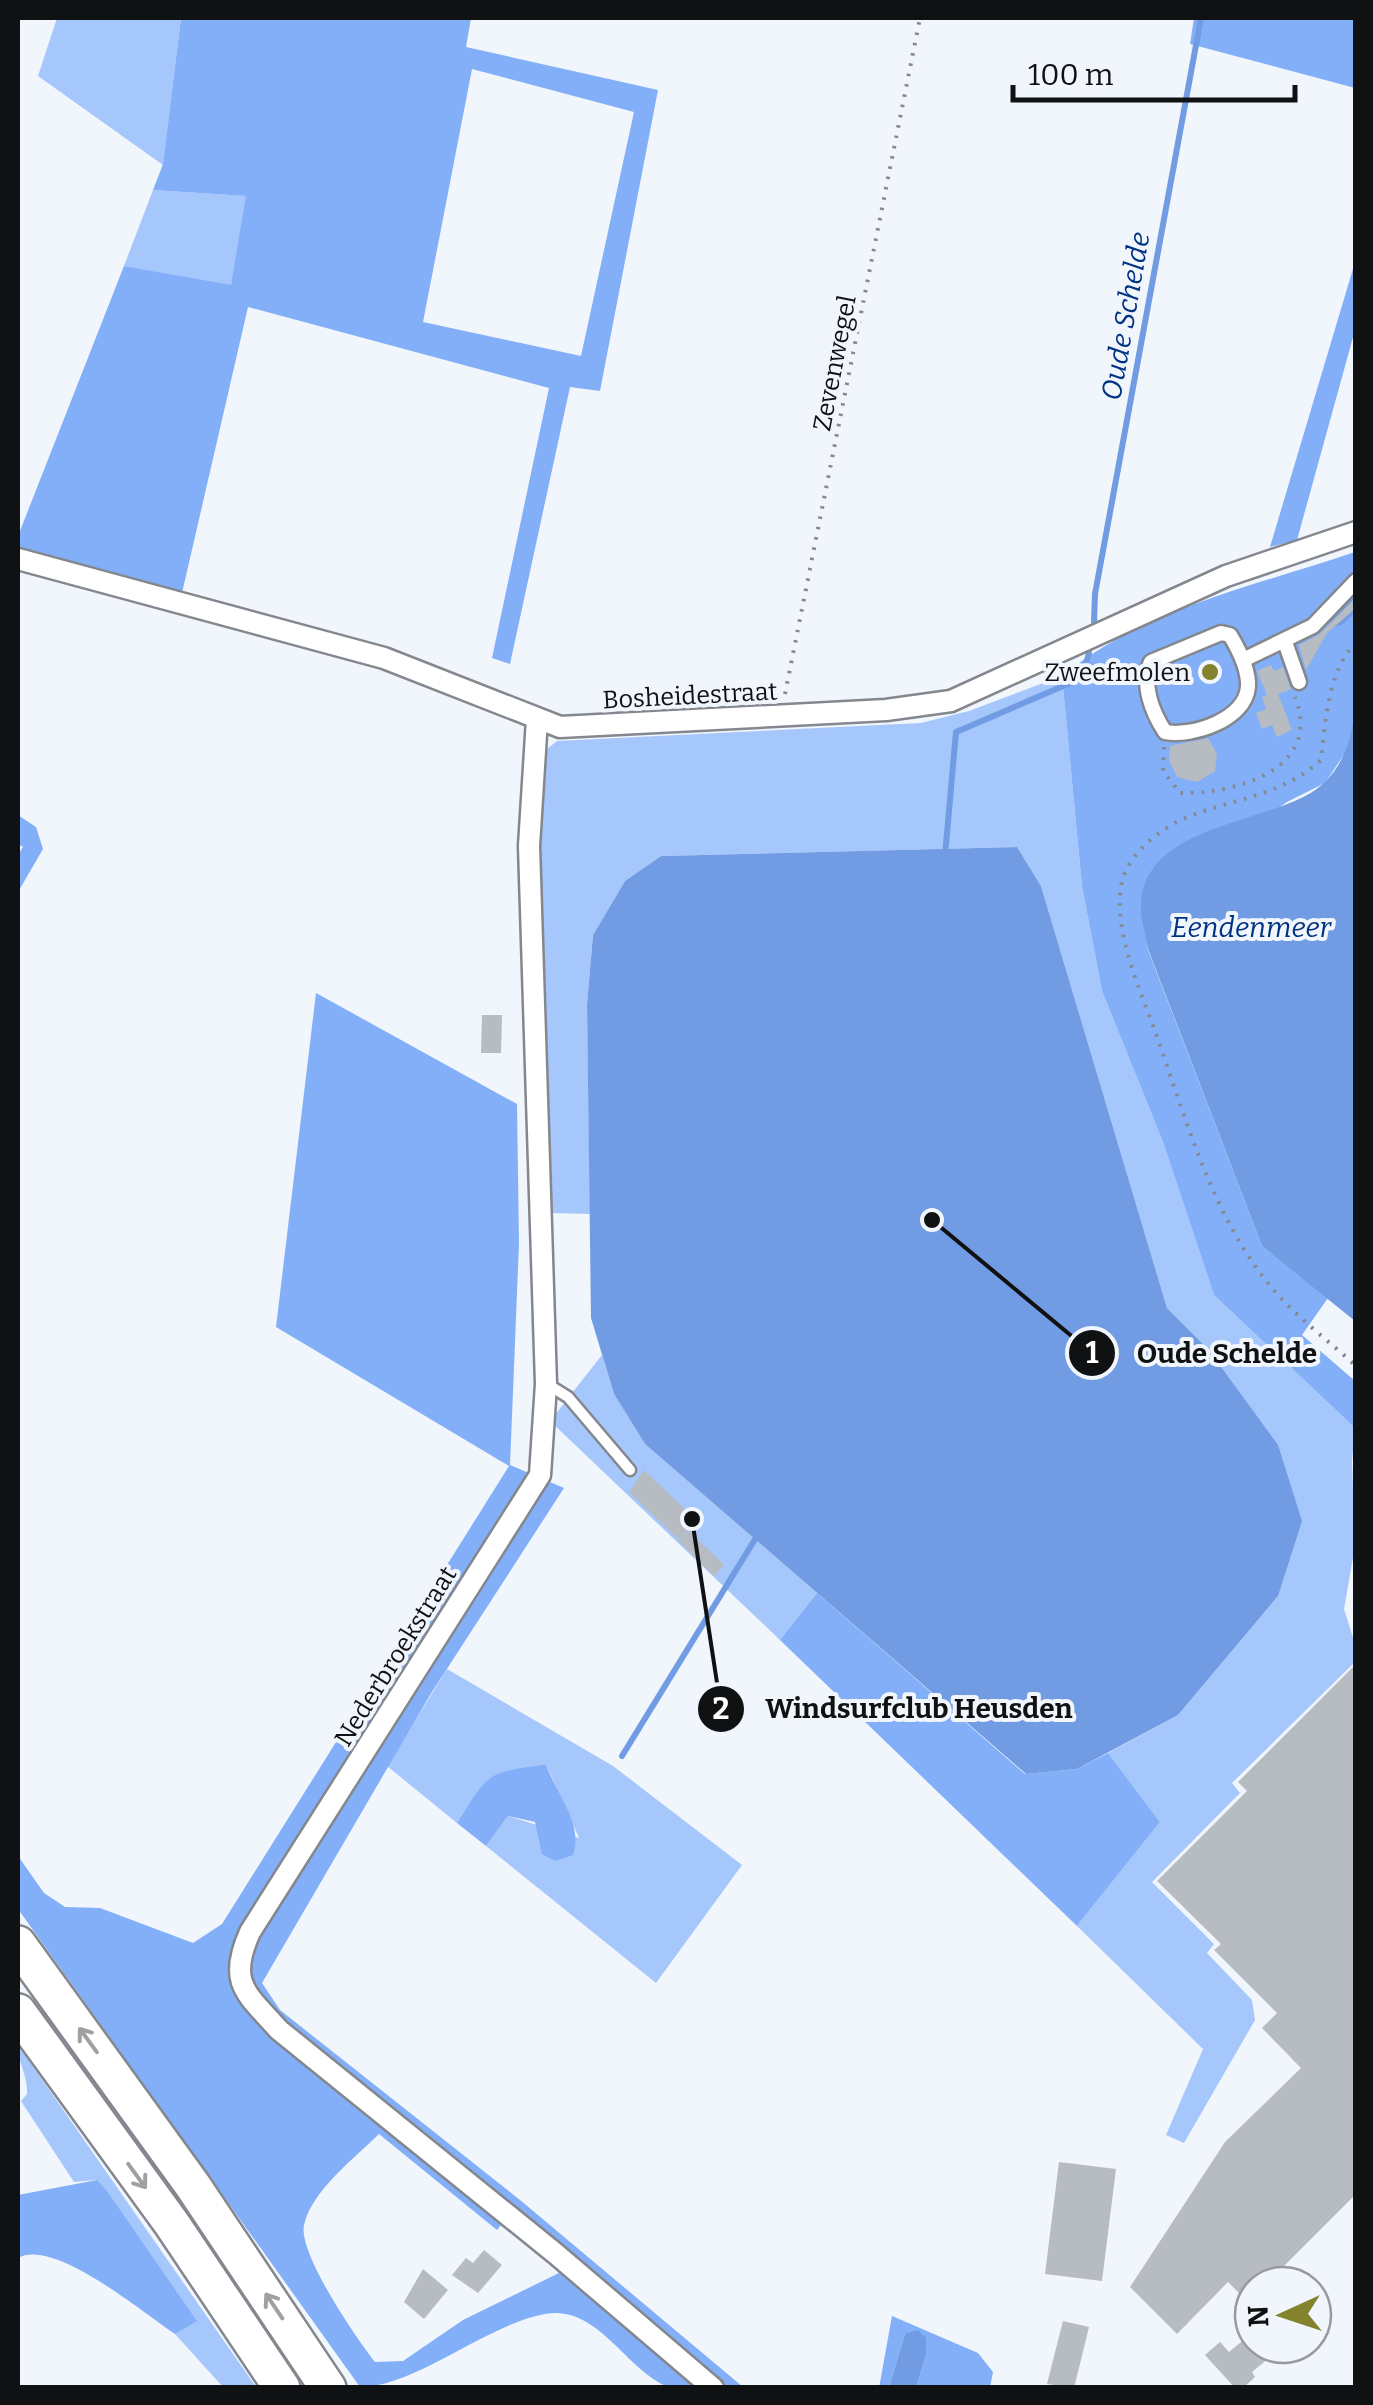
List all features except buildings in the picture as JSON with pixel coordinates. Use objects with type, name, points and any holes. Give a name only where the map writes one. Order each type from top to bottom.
[{"type":"highway","points":[[18,1944],[192,2186],[328,2388]]},
{"type":"highway","points":[[18,2012],[172,2224],[282,2388]]},
{"type":"street","name":"Bosheidestraat","points":[[18,559],[384,658],[560,728],[950,702],[1226,576],[1356,532]]},
{"type":"street","points":[[1243,660],[1313,626],[1356,581]]},
{"type":"street","points":[[1221,633],[1230,635],[1243,660],[1248,687],[1229,716],[1188,732],[1165,732],[1148,688],[1146,674],[1151,662],[1221,633]]},
{"type":"street","points":[[1284,642],[1295,686]]},
{"type":"street","name":"Nederbroekstraat","points":[[537,718],[529,846],[546,1384],[540,1475],[250,1932],[238,1958],[240,1986],[278,2030],[556,2254],[712,2388]]},
{"type":"lane","points":[[546,1384],[568,1397],[630,1470]]},
{"type":"path","name":"Zevenwegel","points":[[781,716],[920,18]]},
{"type":"path","points":[[1356,642],[1345,654],[1331,688],[1321,760],[1283,789],[1184,817],[1154,833],[1128,865],[1120,884],[1120,914],[1135,976],[1177,1094],[1202,1162],[1235,1230],[1272,1288],[1356,1366]]},
{"type":"path","points":[[1165,732],[1162,771],[1180,793],[1230,788],[1287,764],[1297,749],[1295,686]]},
{"type":"shaded area","points":[[57,18],[181,18],[163,165],[38,76]]},
{"type":"shaded area","points":[[181,18],[471,18],[466,47],[658,90],[600,391],[570,387],[510,664],[492,658],[549,388],[248,307],[182,593],[18,552],[18,536],[124,266],[231,285],[246,196],[153,190],[163,164]],"holes":[[[472,69],[634,112],[581,356],[423,322]]]},
{"type":"shaded area","points":[[1194,18],[1355,18],[1355,88],[1190,44]]},
{"type":"shaded area","points":[[153,190],[247,196],[231,286],[124,266]]},
{"type":"shaded area","points":[[1355,262],[1355,330],[1297,540],[1270,547]]},
{"type":"shaded area","points":[[1355,552],[1356,709],[1351,744],[1325,783],[1287,802],[1141,902],[1148,950],[1262,1246],[1328,1298],[1302,1335],[1355,1381],[1355,1428],[1214,1295],[1163,1142],[1102,991],[1082,886],[1062,676],[1129,633],[1165,616]]},
{"type":"shaded area","points":[[1062,676],[1082,886],[1102,991],[1163,1142],[1214,1295],[1355,1428],[1355,1546],[1344,1609],[1355,1644],[1355,1662],[1232,1783],[1240,1793],[1152,1882],[1214,1944],[1207,1953],[1252,2000],[1255,2020],[1184,2143],[1166,2135],[1203,2049],[1077,1926],[1160,1822],[1108,1753],[1178,1715],[1278,1596],[1208,1349],[1167,1308],[1041,886],[1017,847],[661,856],[625,881],[593,935],[587,1004],[590,1214],[552,1213],[538,869],[540,772],[547,749],[557,741],[921,723],[969,711]]},
{"type":"shaded area","points":[[18,815],[36,827],[43,849],[18,892],[18,855],[23,847],[18,844]]},
{"type":"shaded area","points":[[316,993],[517,1104],[519,1244],[510,1465],[564,1488],[430,1695],[262,1983],[280,2010],[520,2200],[743,2387],[721,2387],[511,2212],[497,2230],[379,2134],[325,2187],[304,2225],[310,2255],[319,2274],[375,2362],[403,2361],[463,2320],[563,2271],[698,2387],[668,2387],[580,2319],[545,2314],[499,2330],[404,2377],[360,2387],[18,1909],[18,1856],[44,1893],[65,1907],[100,1908],[193,1943],[222,1924],[509,1466],[276,1327]]},
{"type":"shaded area","points":[[602,1355],[614,1394],[645,1444],[817,1593],[780,1640],[550,1421]]},
{"type":"shaded area","points":[[817,1593],[1025,1774],[1077,1769],[1108,1753],[1160,1822],[1077,1926],[780,1640]]},
{"type":"shaded area","points":[[447,1669],[613,1766],[742,1865],[656,1983],[486,1846],[508,1816],[579,1838],[546,1764],[491,1778],[457,1823],[387,1766]]},
{"type":"shaded area","points":[[546,1764],[572,1820],[573,1855],[555,1861],[542,1854],[535,1822],[508,1816],[486,1846],[457,1823],[491,1778]]},
{"type":"shaded area","points":[[18,2045],[256,2387],[223,2387],[175,2334],[196,2320],[108,2192],[96,2180],[74,2182],[21,2101],[27,2087]]},
{"type":"shaded area","points":[[97,2180],[197,2321],[175,2334],[75,2267],[34,2255],[18,2258],[18,2195]]},
{"type":"shaded area","points":[[892,2316],[978,2353],[993,2372],[990,2387],[916,2387],[926,2356],[905,2334],[889,2387],[879,2388]]},
{"type":"water","name":"Eendenmeer","points":[[1355,709],[1356,1321],[1262,1246],[1148,949],[1141,909],[1149,875],[1167,854],[1221,826],[1307,795],[1327,780],[1347,747]]},
{"type":"water","points":[[1017,847],[1041,886],[1167,1308],[1208,1349],[1278,1445],[1302,1521],[1278,1596],[1178,1715],[1077,1769],[1026,1774],[645,1444],[614,1394],[591,1318],[587,1004],[593,935],[625,881],[661,856]]},
{"type":"water","points":[[918,2330],[926,2338],[926,2356],[916,2387],[889,2387],[905,2334]]},
{"type":"waterway","name":"Oude Schelde","points":[[1094,622],[1095,594],[1201,18]]},
{"type":"waterway","points":[[1337,616],[1356,598]]},
{"type":"waterway","name":"Oude Schelde","points":[[945,856],[956,732],[1082,678],[1089,653]]},
{"type":"waterway","name":"Oude Schelde","points":[[622,1756],[757,1536]]},
{"type":"place","name":"Zweefmolen","points":[[1210,672]]},
{"type":"place","name":"Oude Schelde","points":[[932,1220]]},
{"type":"place","name":"Windsurfclub Heusden","points":[[692,1519]]}]
